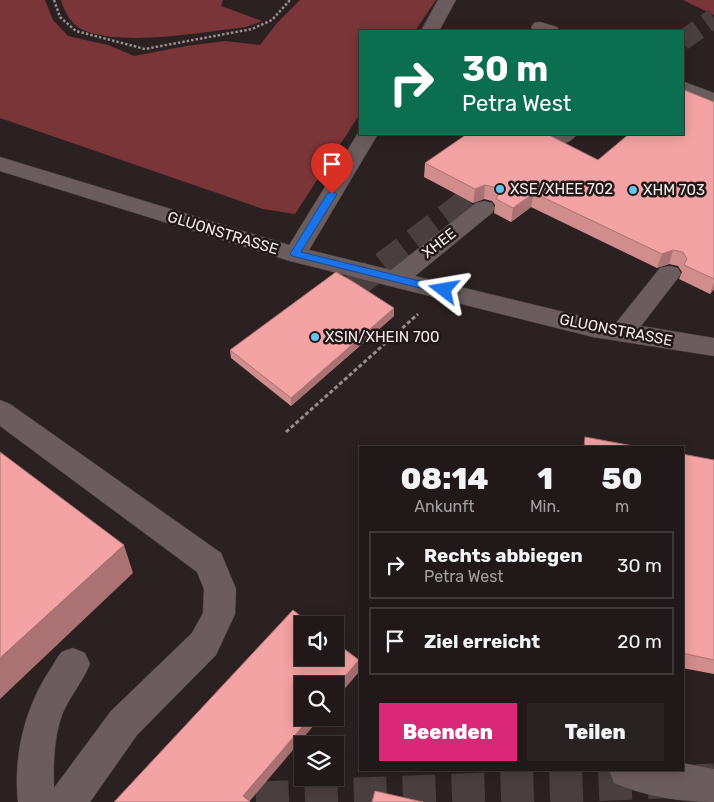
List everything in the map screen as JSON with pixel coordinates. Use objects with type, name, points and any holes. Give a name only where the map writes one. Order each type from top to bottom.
[{"type":"lane","points":[[431,30],[447,0]]},
{"type":"lane","points":[[684,88],[714,100]]},
{"type":"lane","points":[[295,254],[367,135]]},
{"type":"lane","points":[[550,135],[560,139],[566,135]]},
{"type":"lane","name":"GLUONSTRASSE","points":[[0,163],[23,172],[295,254],[593,328],[714,347]]},
{"type":"lane","points":[[0,187],[23,172]]},
{"type":"lane","name":"XHEE","points":[[395,278],[484,208]]},
{"type":"lane","points":[[622,332],[669,274]]},
{"type":"lane","points":[[0,412],[210,563],[220,589],[219,614],[204,644],[124,724],[67,802]]},
{"type":"lane","points":[[37,802],[34,788],[38,748],[48,707],[74,664]]},
{"type":"lane","points":[[631,771],[714,788]]},
{"type":"path","points":[[54,0],[60,17],[76,31],[145,49],[252,29],[272,20],[290,0]]},
{"type":"path","points":[[286,432],[444,290]]},
{"type":"shaded area","points":[[0,0],[45,0],[53,20],[68,36],[108,45],[134,56],[225,41],[260,45],[277,23],[300,0],[436,0],[416,30],[359,30],[359,116],[295,214],[263,209],[0,118]]},
{"type":"shaded area","points":[[61,0],[223,0],[221,6],[262,21],[246,27],[163,37],[141,38],[100,35],[83,30],[75,25],[64,9]]},
{"type":"shaded area","points":[[683,0],[714,0],[714,15]]},
{"type":"building","name":"XHM 703","points":[[684,90],[714,102],[714,279],[684,265],[687,259],[683,252],[673,250],[662,254],[534,193],[513,208],[496,199],[499,193],[494,187],[485,185],[475,189],[425,163],[466,135],[549,135],[598,160],[628,135],[684,135]]},
{"type":"building","name":"XSIN/XHEIN 700","points":[[336,272],[394,308],[291,398],[230,350]]},
{"type":"building","points":[[585,437],[633,446],[584,446]]},
{"type":"building","points":[[0,452],[124,545],[0,658]]},
{"type":"building","points":[[684,454],[714,460],[714,660],[684,653]]},
{"type":"building","points":[[293,610],[301,616],[294,616],[294,666],[344,666],[344,649],[359,660],[344,678],[294,676],[294,726],[303,726],[243,796],[250,802],[114,802]]},
{"type":"building","points":[[375,791],[423,802],[372,802]]},
{"type":"tunnel","points":[[684,40],[714,18]]},
{"type":"tunnel","points":[[464,204],[469,200]]},
{"type":"tunnel","points":[[352,288],[465,203]]},
{"type":"tunnel","points":[[158,802],[714,780]]},
{"type":"place","name":"XSE/XHEE 702","points":[[500,189]]},
{"type":"place","name":"XHM 703","points":[[633,190]]},
{"type":"place","name":"XSIN/XHEIN 700","points":[[315,337]]},
{"type":"route","points":[[332,194],[295,254],[444,290]]}]
